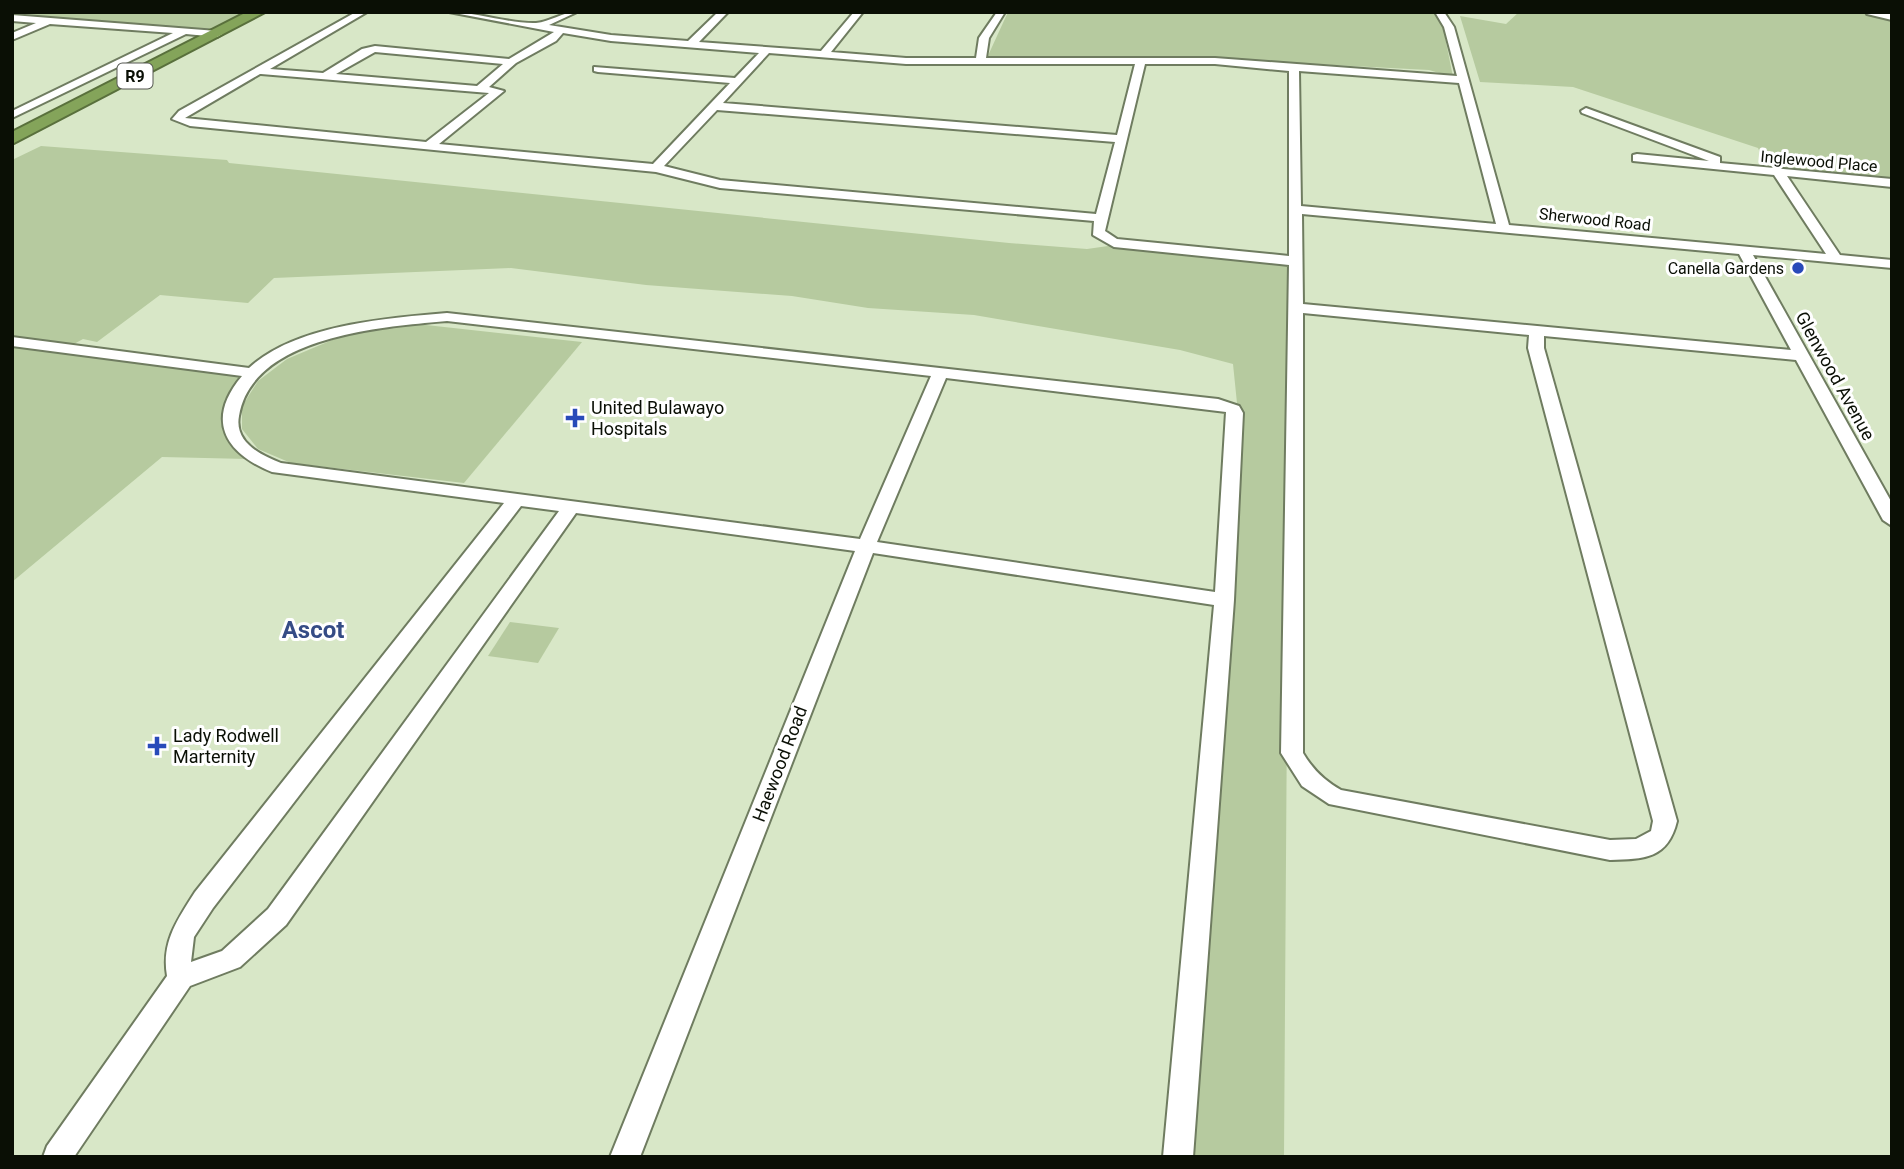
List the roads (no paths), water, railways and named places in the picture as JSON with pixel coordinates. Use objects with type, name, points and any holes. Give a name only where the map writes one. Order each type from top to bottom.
[{"type":"highway","name":"R9","points":[[17,134],[258,12]]},
{"type":"street","points":[[363,12],[183,113],[178,119],[190,123],[656,168],[720,184],[1101,218]]},
{"type":"street","points":[[453,12],[611,38],[913,62],[1215,61],[1463,80]]},
{"type":"street","points":[[539,26],[573,12]]},
{"type":"street","points":[[690,45],[724,12]]},
{"type":"street","points":[[823,55],[859,12]]},
{"type":"street","points":[[1439,12],[1449,27],[1503,227]]},
{"type":"street","points":[[1870,12],[1892,17]]},
{"type":"street","points":[[980,61],[984,38],[1001,13]]},
{"type":"street","points":[[12,18],[217,34]]},
{"type":"street","points":[[12,37],[50,20]]},
{"type":"street","points":[[553,38],[561,30]]},
{"type":"street","points":[[12,115],[185,32]]},
{"type":"street","points":[[481,88],[511,62],[553,38],[574,32]]},
{"type":"street","points":[[327,75],[366,51],[375,49],[511,62]]},
{"type":"street","points":[[656,168],[766,51]]},
{"type":"street","points":[[1141,61],[1098,232],[1114,243],[1294,261]]},
{"type":"street","points":[[1294,68],[1296,308],[1292,753],[1301,774],[1317,788],[1337,798],[1610,850],[1639,849],[1661,837],[1665,821],[1539,361],[1536,333]]},
{"type":"street","points":[[598,69],[738,81]]},
{"type":"street","points":[[261,71],[499,91],[427,147]]},
{"type":"street","points":[[714,106],[1121,139]]},
{"type":"street","points":[[1586,111],[1743,170]]},
{"type":"street","points":[[1637,158],[1743,170]]},
{"type":"street","name":"Inglewood Place","points":[[1743,170],[1892,183]]},
{"type":"street","points":[[1779,173],[1836,259]]},
{"type":"street","name":"Sherwood Road","points":[[1294,209],[1892,264]]},
{"type":"street","name":"Glenwood Avenue","points":[[1744,251],[1892,520]]},
{"type":"street","points":[[1296,308],[1536,333],[1802,356]]},
{"type":"street","points":[[1178,1157],[1224,600],[1235,413],[1233,409],[1218,404],[447,317],[361,326],[283,354],[251,373],[233,402],[230,421],[236,444],[253,458],[278,468],[866,546],[1224,600]]},
{"type":"street","points":[[12,341],[251,373]]},
{"type":"street","name":"Haewood Road","points":[[625,1157],[866,546],[940,373]]},
{"type":"street","points":[[181,978],[176,960],[178,942],[204,900],[516,500]]},
{"type":"street","points":[[42,1157],[59,1156],[181,978],[231,959],[277,917],[571,507]]},
{"type":"place","name":"Canella Gardens","points":[[1798,268]]},
{"type":"place","name":"United Bulawayo Hospitals","points":[[575,418]]},
{"type":"place","name":"Lady Rodwell Marternity","points":[[157,746]]},
{"type":"district","name":"Ascot","points":[[313,630]]}]
